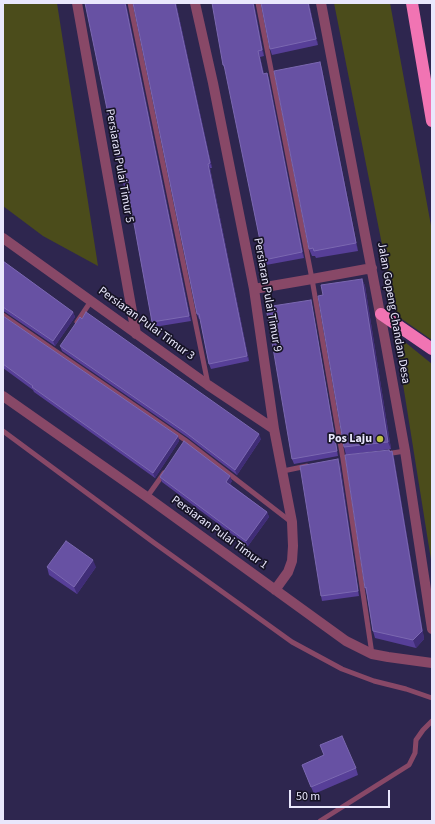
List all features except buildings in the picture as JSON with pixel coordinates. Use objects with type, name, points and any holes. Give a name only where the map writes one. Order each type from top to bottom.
[{"type":"highway","points":[[412,3],[432,119]]},
{"type":"highway","points":[[381,314],[432,349]]},
{"type":"street","name":"Persiaran Pulai Timur 5","points":[[77,3],[136,334]]},
{"type":"street","name":"Persiaran Pulai Timur 9","points":[[195,3],[213,83],[254,289],[274,429],[292,522],[292,561],[288,572],[276,590]]},
{"type":"street","name":"Jalan Gopeng Chandan Desa","points":[[321,3],[381,314],[405,452],[432,629]]},
{"type":"street","name":"Persiaran Pulai Timur 3","points":[[3,238],[208,385],[274,429]]},
{"type":"street","points":[[254,289],[372,268]]},
{"type":"street","name":"Persiaran Pulai Timur 1","points":[[3,396],[147,497],[346,641],[372,654],[432,663]]},
{"type":"lane","points":[[130,3],[208,385]]},
{"type":"lane","points":[[258,3],[312,279],[343,459],[372,654]]},
{"type":"lane","points":[[73,327],[91,301]]},
{"type":"lane","points":[[3,315],[186,440],[292,522]]},
{"type":"lane","points":[[56,352],[60,346]]},
{"type":"lane","points":[[3,431],[292,642],[342,669],[374,681],[406,689],[432,698]]},
{"type":"lane","points":[[181,447],[186,440]]},
{"type":"lane","points":[[382,454],[405,452]]},
{"type":"lane","points":[[336,461],[351,458]]},
{"type":"lane","points":[[283,471],[313,465]]},
{"type":"lane","points":[[147,497],[168,466]]},
{"type":"lane","points":[[320,821],[410,764],[415,753],[416,740],[432,721]]},
{"type":"shaded area","points":[[3,3],[57,3],[98,266],[43,236],[3,206]]},
{"type":"shaded area","points":[[334,3],[390,3],[432,231],[432,340],[396,315]]},
{"type":"shaded area","points":[[395,334],[432,364],[432,566]]},
{"type":"place","name":"Pos Laju","points":[[380,439]]}]
